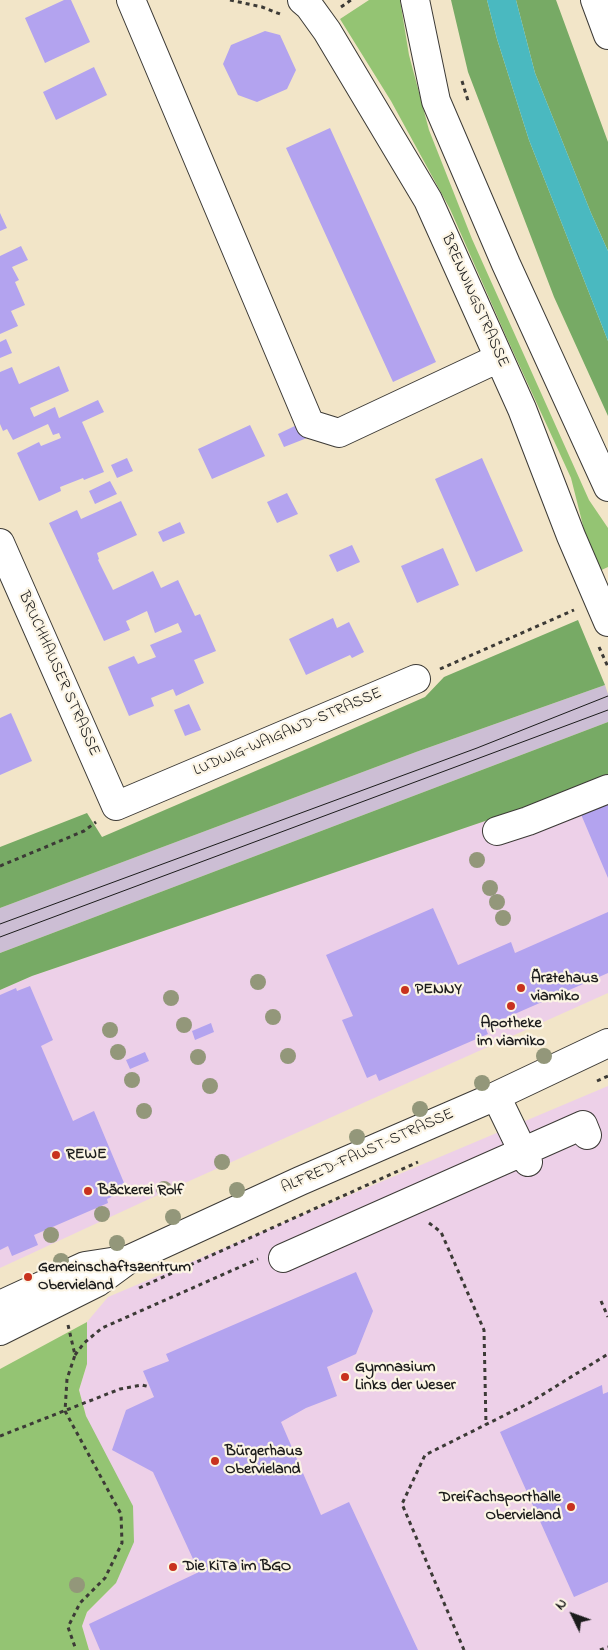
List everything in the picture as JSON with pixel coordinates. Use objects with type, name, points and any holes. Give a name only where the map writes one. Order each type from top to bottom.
[{"type":"street","points":[[131,0],[310,424],[339,433],[499,358]]},
{"type":"street","points":[[415,0],[436,101],[506,264],[608,487]]},
{"type":"street","points":[[595,0],[608,35]]},
{"type":"street","name":"BRENNINGSTRASSE","points":[[293,8],[309,6],[328,31],[428,200],[522,409],[571,536],[602,632]]},
{"type":"street","name":"BRUCHHAUSER STRASSE","points":[[0,543],[116,806]]},
{"type":"street","name":"LUDWIG-WAIGAND-STRASSE","points":[[116,806],[416,679]]},
{"type":"street","points":[[496,831],[528,821],[608,789]]},
{"type":"street","name":"ALFRED-FAUST-STRASSE","points":[[0,1331],[98,1282],[128,1260],[300,1181],[496,1096],[608,1043]]},
{"type":"street","points":[[496,1096],[526,1156]]},
{"type":"street","points":[[282,1258],[400,1206],[473,1180],[526,1156],[583,1125],[587,1135]]},
{"type":"street","name":"ALFRED-FAUST-STRASSE","points":[[0,1306],[85,1266],[128,1260]]},
{"type":"path","points":[[230,0],[262,7],[293,8]]},
{"type":"path","points":[[416,679],[581,607]]},
{"type":"path","points":[[602,632],[608,667]]},
{"type":"path","points":[[0,866],[84,831],[116,806]]},
{"type":"path","points":[[590,1084],[608,1076]]},
{"type":"path","points":[[130,1292],[418,1162]]},
{"type":"path","points":[[400,1206],[414,1212],[441,1232],[484,1330],[486,1424]]},
{"type":"path","points":[[76,1650],[68,1627],[80,1603],[105,1578],[122,1543],[121,1514],[65,1411],[67,1379],[74,1355],[84,1343],[102,1328],[263,1256],[282,1258]]},
{"type":"path","points":[[61,1300],[74,1355]]},
{"type":"path","points":[[600,1301],[608,1317]]},
{"type":"path","points":[[464,1650],[402,1504],[425,1455],[529,1403],[608,1354]]},
{"type":"path","points":[[0,1436],[120,1389],[142,1385],[150,1387]]},
{"type":"path","points":[[600,1650],[608,1647]]},
{"type":"shaded area","points":[[605,685],[608,694],[608,722],[0,953],[0,908],[416,752]]},
{"type":"shaded area","points":[[608,779],[608,993],[0,1268],[0,990],[32,976]]},
{"type":"shaded area","name":"Gymnasium Links der Weser","points":[[608,1086],[608,1650],[89,1650],[82,1626],[87,1612],[116,1583],[86,1416],[79,1390],[87,1364],[87,1322],[108,1297]]},
{"type":"green space","points":[[369,0],[400,0],[409,55],[429,130],[472,239],[589,500],[608,528],[608,567],[595,573],[571,478],[450,209],[391,101],[340,19]]},
{"type":"green space","points":[[451,0],[487,0],[497,39],[529,140],[608,341],[608,416],[554,297],[468,72]]},
{"type":"green space","points":[[516,0],[556,0],[608,142],[608,251],[535,73]]},
{"type":"green space","points":[[578,620],[605,685],[416,752],[0,908],[0,847],[87,813],[102,837],[425,697],[444,677]]},
{"type":"green space","points":[[608,722],[608,779],[32,976],[0,990],[0,953]]},
{"type":"green space","points":[[87,1322],[87,1364],[79,1390],[86,1416],[133,1506],[134,1542],[116,1583],[87,1612],[82,1626],[89,1650],[0,1650],[0,1369]]},
{"type":"water","points":[[487,0],[516,0],[535,73],[608,251],[608,341],[529,140],[497,39]]},
{"type":"building","points":[[64,0],[71,0],[90,42],[45,63],[25,18]]},
{"type":"building","points":[[265,31],[280,35],[296,70],[287,89],[257,102],[238,95],[223,64],[231,45]]},
{"type":"building","points":[[94,67],[107,95],[56,120],[43,92]]},
{"type":"building","points":[[330,128],[436,362],[393,382],[286,148]]},
{"type":"building","points":[[0,213],[7,228],[0,231]]},
{"type":"building","points":[[21,246],[28,260],[12,267],[19,280],[15,282],[25,305],[11,311],[18,326],[0,334],[0,256]]},
{"type":"building","points":[[6,339],[12,353],[0,358],[0,342]]},
{"type":"building","points":[[59,366],[69,391],[30,408],[34,417],[55,407],[59,418],[98,400],[104,412],[82,422],[104,472],[60,487],[61,491],[39,501],[17,453],[39,442],[41,446],[61,438],[59,433],[53,435],[48,424],[13,440],[7,429],[3,431],[0,424],[0,372],[12,367],[19,384]]},
{"type":"building","points":[[299,424],[307,438],[284,447],[278,434]]},
{"type":"building","points":[[250,425],[265,456],[212,479],[198,449]]},
{"type":"building","points":[[127,458],[133,471],[117,478],[111,465]]},
{"type":"building","points":[[482,458],[523,551],[476,572],[435,479]]},
{"type":"building","points":[[110,481],[117,494],[95,504],[89,491]]},
{"type":"building","points":[[287,493],[298,514],[277,523],[267,502]]},
{"type":"building","points":[[121,501],[137,535],[97,553],[98,560],[113,590],[153,571],[161,588],[178,580],[195,616],[200,614],[216,651],[194,660],[204,683],[176,696],[173,689],[151,698],[154,706],[129,716],[108,667],[134,656],[138,664],[156,657],[150,645],[182,632],[178,623],[155,633],[147,611],[126,621],[130,630],[104,641],[49,523],[77,510],[81,519]]},
{"type":"building","points":[[180,522],[185,533],[163,542],[158,532]]},
{"type":"building","points":[[352,545],[360,562],[337,572],[329,555]]},
{"type":"building","points":[[443,548],[459,585],[417,603],[401,566]]},
{"type":"building","points":[[333,618],[337,628],[349,622],[364,652],[352,658],[350,655],[306,675],[289,639]]},
{"type":"building","points":[[189,704],[201,730],[185,736],[174,710]]},
{"type":"building","points":[[11,713],[32,761],[0,775],[0,718]]},
{"type":"building","points":[[608,800],[608,878],[580,812]]},
{"type":"building","name":"PENNY","points":[[433,908],[458,965],[511,942],[515,953],[608,912],[608,973],[485,1027],[488,1034],[379,1081],[376,1074],[367,1078],[342,1020],[353,1016],[326,955]]},
{"type":"building","name":"REWE","points":[[30,986],[53,1040],[41,1046],[73,1121],[94,1111],[127,1190],[107,1199],[108,1203],[34,1235],[38,1245],[12,1256],[8,1246],[0,1250],[0,995],[16,988],[17,991]]},
{"type":"building","points":[[211,1023],[214,1032],[195,1040],[192,1031]]},
{"type":"building","points":[[145,1052],[149,1061],[130,1069],[126,1060]]},
{"type":"building","points":[[356,1272],[373,1311],[356,1354],[327,1367],[337,1396],[306,1408],[281,1422],[321,1515],[349,1502],[418,1650],[100,1650],[89,1624],[199,1572],[153,1472],[112,1450],[126,1410],[154,1397],[143,1371],[169,1361],[166,1354]]},
{"type":"building","name":"Dreifachsporthalle Obervieland","points":[[602,1385],[603,1394],[608,1392],[608,1582],[574,1597],[500,1432]]},
{"type":"tram line","points":[[0,924],[477,748],[608,696]]},
{"type":"tram line","points":[[0,937],[608,710]]},
{"type":"place","name":"Ärztehaus viamiko","points":[[521,988]]},
{"type":"place","name":"PENNY","points":[[405,990]]},
{"type":"place","name":"Apotheke im viamiko","points":[[511,1006]]},
{"type":"place","name":"REWE","points":[[56,1155]]},
{"type":"place","name":"Bäckerei Rolf","points":[[88,1191]]},
{"type":"place","name":"Gemeinschaftszentrum Obervieland","points":[[28,1277]]},
{"type":"place","name":"Gymnasium Links der Weser","points":[[345,1377]]},
{"type":"place","name":"Bürgerhaus Obervieland","points":[[215,1461]]},
{"type":"place","name":"Dreifachsporthalle Obervieland","points":[[571,1507]]},
{"type":"place","name":"Die KiTa im BGO","points":[[173,1567]]}]
